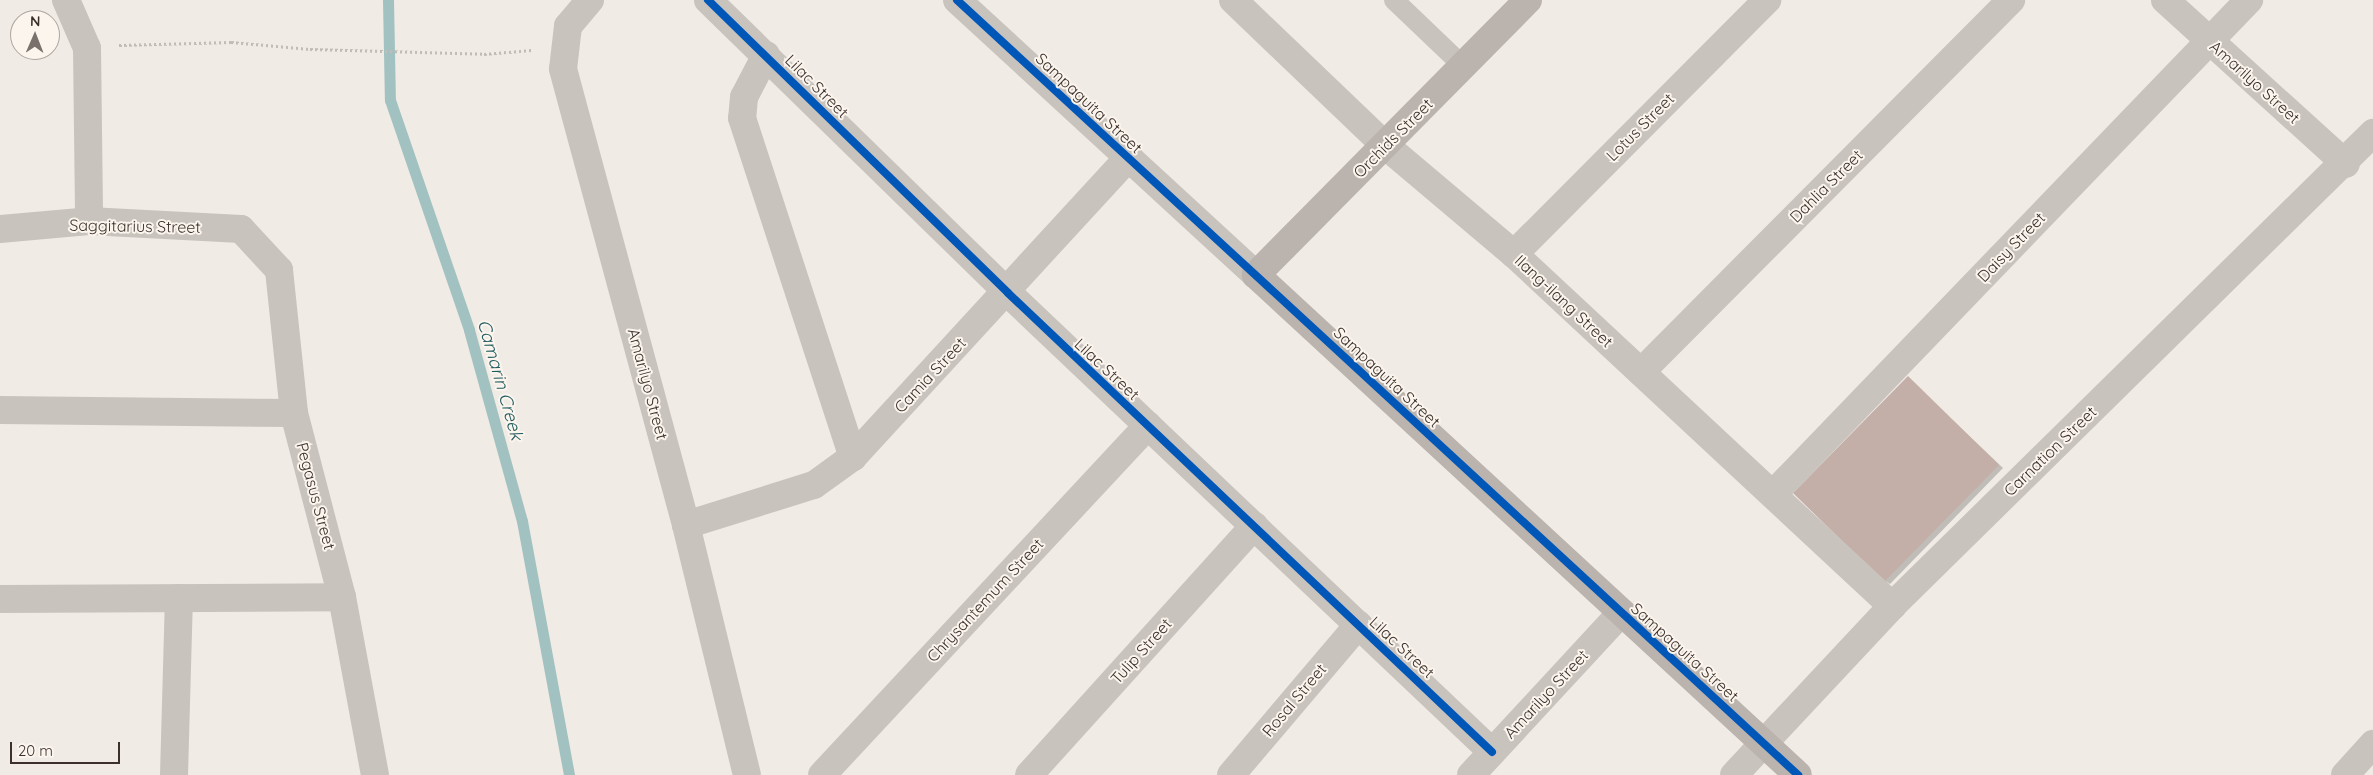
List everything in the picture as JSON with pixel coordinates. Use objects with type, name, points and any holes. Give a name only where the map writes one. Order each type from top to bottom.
[{"type":"street","points":[[66,0],[87,48],[89,221]]},
{"type":"street","name":"Amarilyo Street","points":[[590,0],[568,26],[563,47],[563,69],[686,525],[747,775]]},
{"type":"street","name":"Lilac Street","points":[[708,0],[1008,293],[1492,752]]},
{"type":"street","name":"Sampaguita Street","points":[[957,0],[1798,775]]},
{"type":"street","name":"Ilang-ilang Street","points":[[1233,0],[1386,146],[1514,254],[1774,493],[1892,606]]},
{"type":"street","name":"Orchids Street","points":[[1256,275],[1386,146],[1528,0]]},
{"type":"street","name":"Lotus Street","points":[[1514,254],[1767,0]]},
{"type":"street","name":"Dahlia Street","points":[[1641,372],[2010,0]]},
{"type":"street","name":"Amarilyo Street","points":[[2165,0],[2346,164]]},
{"type":"street","name":"Daisy Street","points":[[1774,493],[2249,0]]},
{"type":"street","points":[[766,55],[744,97],[742,118],[853,457]]},
{"type":"street","name":"Carnation Street","points":[[1734,775],[1892,606],[2346,164],[2373,134]]},
{"type":"street","name":"Camia Street","points":[[686,525],[814,485],[853,457],[1008,293],[1129,157]]},
{"type":"street","name":"Saggitarius Street","points":[[0,230],[89,221],[241,229]]},
{"type":"street","name":"Pegasus Street","points":[[241,229],[278,270],[294,413],[342,597],[374,775]]},
{"type":"street","points":[[0,410],[294,413]]},
{"type":"street","name":"Chrysantemum Street","points":[[822,775],[1148,426]]},
{"type":"street","name":"Tulip Street","points":[[1029,775],[1254,526]]},
{"type":"street","points":[[0,599],[342,597]]},
{"type":"street","points":[[174,775],[179,598]]},
{"type":"street","name":"Amarilyo Street","points":[[1471,775],[1621,613]]},
{"type":"street","name":"Rosal Street","points":[[1231,775],[1358,625]]},
{"type":"street","points":[[2345,775],[2373,744]]},
{"type":"lane","points":[[1394,0],[1463,66]]},
{"type":"path","points":[[87,48],[231,42],[310,50],[484,54],[563,47]]},
{"type":"building","points":[[1908,376],[1999,465],[1884,582],[1793,493]]},
{"type":"waterway","name":"Camarin Creek","points":[[388,0],[390,100],[469,330],[522,521],[569,775]]},
{"type":"cycle path","points":[[708,0],[1008,293],[1492,752]]},
{"type":"cycle path","points":[[957,0],[1798,775]]}]
